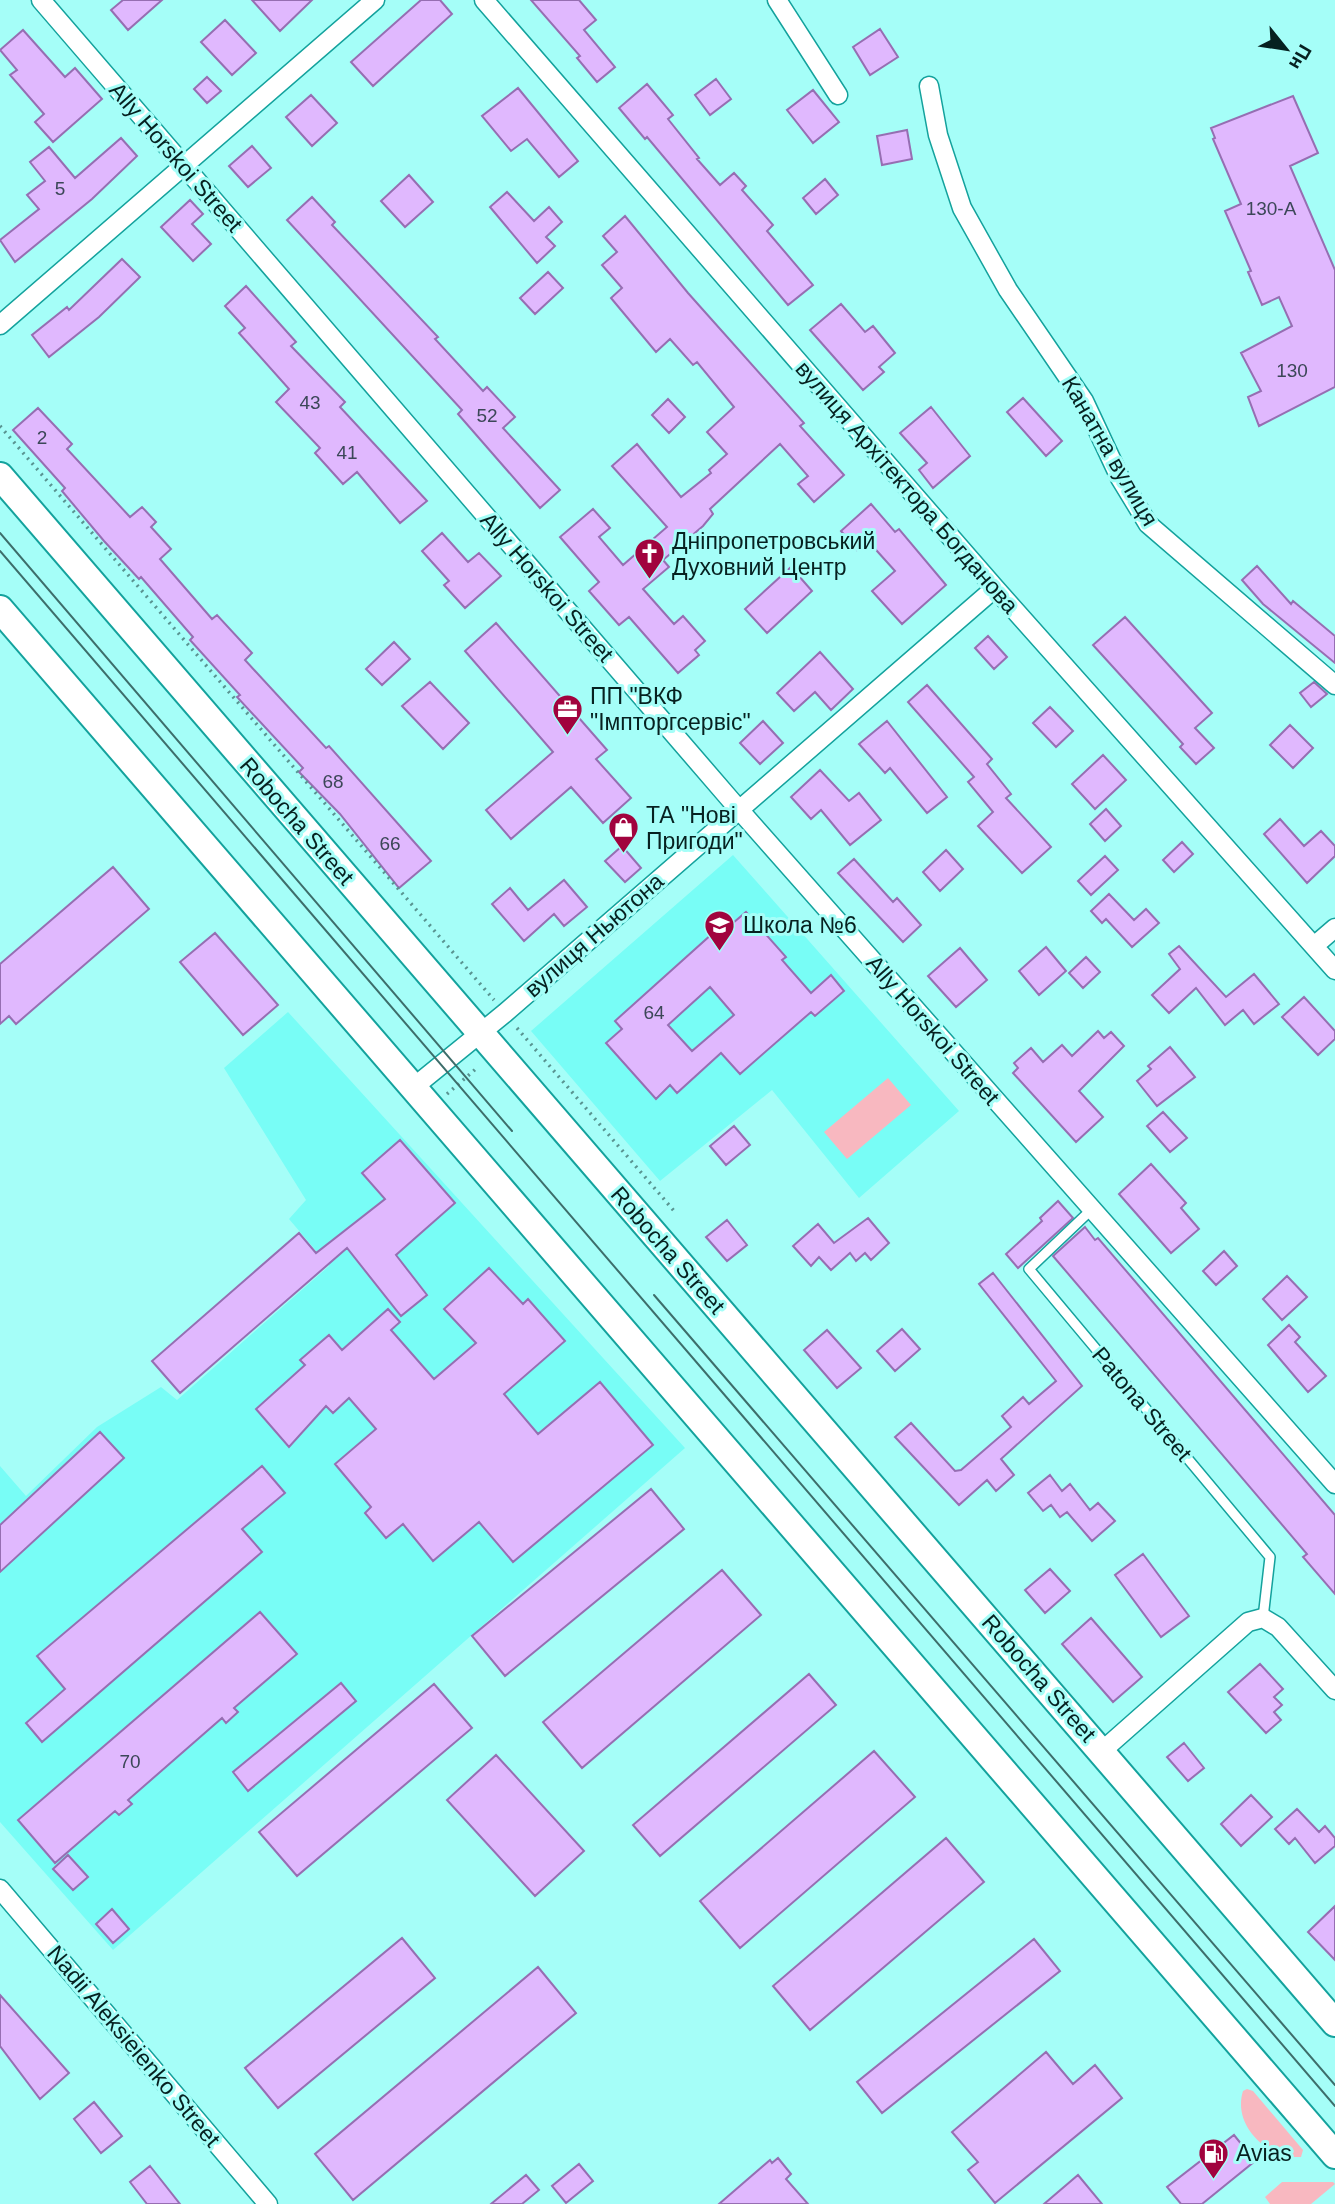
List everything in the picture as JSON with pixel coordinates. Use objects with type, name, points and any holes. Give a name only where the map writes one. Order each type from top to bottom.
[{"type":"main road","name":"Robocha Street","points":[[0,476],[1335,2023]]},
{"type":"main road","points":[[0,609],[1335,2155]]},
{"type":"street","name":"Ally Horskoi Street","points":[[41,0],[739,809],[1335,1484]]},
{"type":"street","points":[[0,325],[374,0]]},
{"type":"street","name":"вулиця Архітектора Богданова","points":[[484,0],[995,588],[1335,970]]},
{"type":"street","points":[[777,0],[838,95]]},
{"type":"street","name":"Канатна вулиця","points":[[929,86],[938,135],[962,208],[1008,290],[1084,401],[1120,478],[1148,524],[1335,685]]},
{"type":"street","name":"вулиця Ньютона","points":[[414,1087],[488,1042],[505,1013],[995,588]]},
{"type":"street","points":[[1314,946],[1335,928]]},
{"type":"street","points":[[1102,1751],[1248,1622],[1264,1618],[1278,1627],[1335,1690]]},
{"type":"street","name":"Nadii Aleksieienko Street","points":[[0,1889],[268,2204]]},
{"type":"lane","name":"Patona Street","points":[[1091,1210],[1029,1269],[1270,1557],[1264,1618]]},
{"type":"path","points":[[0,426],[676,1212]]},
{"type":"path","points":[[431,1108],[488,1042],[520,1032]]},
{"type":"shaded area","name":"Школа №6","points":[[733,855],[959,1111],[859,1198],[772,1090],[660,1181],[531,1031]]},
{"type":"shaded area","points":[[288,1012],[685,1448],[113,1950],[0,1822],[0,1466],[26,1496],[97,1427],[161,1387],[177,1400],[329,1266],[289,1219],[306,1200],[224,1068]]},
{"type":"shaded area","points":[[888,1078],[911,1105],[847,1159],[824,1132]]},
{"type":"shaded area","points":[[1243,2091],[1253,2091],[1303,2150],[1301,2157],[1289,2156],[1265,2146],[1248,2128],[1241,2104]]},
{"type":"shaded area","points":[[1282,2182],[1335,2184],[1311,2204],[1270,2204],[1265,2197]]},
{"type":"building","points":[[123,0],[162,0],[128,30],[111,10]]},
{"type":"building","points":[[252,0],[312,0],[280,31]]},
{"type":"building","points":[[421,0],[440,0],[452,14],[373,86],[351,62]]},
{"type":"building","points":[[531,0],[579,0],[596,20],[584,30],[615,67],[597,82],[577,58],[580,56]]},
{"type":"building","points":[[225,20],[256,53],[232,75],[201,42]]},
{"type":"building","points":[[880,29],[898,57],[870,75],[853,47]]},
{"type":"building","points":[[23,30],[65,77],[75,68],[102,99],[53,142],[35,122],[44,114],[10,75],[17,70],[0,50]]},
{"type":"building","points":[[207,77],[221,91],[207,103],[194,89]]},
{"type":"building","points":[[716,79],[731,99],[710,115],[695,95]]},
{"type":"building","points":[[647,84],[673,115],[668,119],[720,185],[734,173],[746,186],[742,190],[773,225],[767,231],[813,285],[788,305],[647,137],[645,139],[619,108]]},
{"type":"building","points":[[518,88],[578,161],[559,177],[527,139],[511,151],[482,116]]},
{"type":"building","points":[[813,90],[839,122],[813,143],[787,110]]},
{"type":"building","points":[[311,95],[337,123],[312,146],[286,117]]},
{"type":"building","points":[[1293,96],[1318,153],[1290,166],[1335,270],[1335,387],[1259,426],[1248,397],[1261,391],[1241,353],[1292,326],[1279,297],[1262,305],[1248,272],[1251,271],[1225,211],[1241,204],[1213,139],[1215,138],[1211,128]]},
{"type":"building","points":[[907,130],[912,159],[882,165],[877,136]]},
{"type":"building","points":[[121,138],[137,156],[92,199],[15,262],[0,240],[39,209],[27,195],[45,181],[30,162],[49,147],[75,178]]},
{"type":"building","points":[[252,146],[271,168],[248,187],[229,166]]},
{"type":"building","points":[[409,175],[433,202],[405,227],[381,201]]},
{"type":"building","points":[[825,179],[838,195],[816,214],[803,198]]},
{"type":"building","points":[[507,192],[534,221],[549,207],[562,222],[546,237],[555,246],[537,263],[490,207]]},
{"type":"building","points":[[312,197],[335,222],[332,225],[438,337],[435,339],[483,391],[487,387],[515,417],[503,428],[560,490],[540,508],[458,414],[462,410],[287,220]]},
{"type":"building","points":[[190,200],[203,214],[192,224],[211,244],[193,261],[161,227]]},
{"type":"building","points":[[625,216],[688,293],[804,423],[800,426],[844,475],[814,502],[798,484],[808,476],[780,444],[710,509],[713,514],[703,526],[663,560],[669,567],[643,589],[674,624],[683,616],[705,641],[695,650],[699,655],[678,673],[629,617],[619,625],[589,591],[599,582],[560,537],[593,509],[610,528],[599,537],[623,565],[667,527],[612,466],[637,444],[681,497],[711,473],[709,470],[727,454],[707,432],[734,407],[697,362],[693,365],[670,339],[656,352],[611,298],[622,288],[602,265],[617,252],[603,236]]},
{"type":"building","points":[[122,259],[140,277],[99,317],[49,357],[32,335],[67,307],[69,310]]},
{"type":"building","points":[[548,272],[563,288],[535,314],[520,298]]},
{"type":"building","points":[[246,286],[296,342],[291,346],[345,402],[340,407],[427,501],[400,523],[357,472],[343,484],[315,453],[320,448],[276,402],[289,389],[239,333],[245,328],[225,306]]},
{"type":"building","points":[[841,304],[865,332],[873,326],[895,353],[879,367],[884,372],[863,390],[810,330]]},
{"type":"building","points":[[1023,398],[1062,441],[1046,456],[1007,412]]},
{"type":"building","points":[[668,399],[685,417],[669,433],[652,415]]},
{"type":"building","points":[[931,407],[970,456],[933,488],[919,470],[927,463],[900,433]]},
{"type":"building","points":[[38,408],[72,444],[67,449],[130,517],[142,507],[156,522],[151,527],[171,549],[160,559],[212,619],[217,615],[252,653],[245,660],[326,748],[329,746],[431,861],[399,888],[340,814],[299,772],[303,768],[237,697],[240,695],[190,640],[193,637],[141,577],[139,579],[104,541],[62,491],[65,488],[13,430]]},
{"type":"building","points":[[871,504],[895,532],[899,529],[946,585],[902,624],[872,591],[895,571],[868,541],[857,550],[841,531]]},
{"type":"building","points":[[442,533],[468,562],[479,553],[501,576],[465,608],[444,585],[449,581],[422,551]]},
{"type":"building","points":[[1257,566],[1291,604],[1293,601],[1335,636],[1335,663],[1263,604],[1242,580]]},
{"type":"building","points":[[791,567],[812,591],[767,633],[745,609]]},
{"type":"building","points":[[1125,617],[1212,713],[1195,728],[1214,748],[1196,764],[1180,747],[1183,744],[1093,645]]},
{"type":"building","points":[[496,623],[607,750],[596,759],[631,798],[603,823],[571,787],[511,839],[486,810],[553,752],[465,651]]},
{"type":"building","points":[[988,636],[1007,657],[994,669],[975,648]]},
{"type":"building","points":[[394,642],[410,659],[382,685],[366,669]]},
{"type":"building","points":[[820,652],[853,689],[831,710],[815,692],[794,711],[777,693]]},
{"type":"building","points":[[430,682],[469,723],[443,749],[402,706]]},
{"type":"building","points":[[1314,682],[1327,694],[1311,707],[1300,693]]},
{"type":"building","points":[[927,685],[992,759],[987,764],[1011,794],[1006,798],[1051,847],[1022,873],[978,826],[993,812],[968,782],[974,777],[908,702]]},
{"type":"building","points":[[1050,707],[1073,731],[1056,747],[1033,723]]},
{"type":"building","points":[[763,721],[783,743],[760,764],[740,743]]},
{"type":"building","points":[[887,721],[947,797],[927,813],[890,768],[885,773],[859,744]]},
{"type":"building","points":[[1290,725],[1313,748],[1293,768],[1270,745]]},
{"type":"building","points":[[1103,755],[1126,780],[1095,809],[1072,784]]},
{"type":"building","points":[[820,770],[849,801],[859,793],[881,820],[850,845],[821,810],[811,819],[791,797]]},
{"type":"building","points":[[1106,809],[1121,826],[1105,841],[1090,824]]},
{"type":"building","points":[[1280,819],[1304,846],[1321,831],[1335,846],[1335,856],[1307,883],[1264,834]]},
{"type":"building","points":[[1182,842],[1193,854],[1174,872],[1163,860]]},
{"type":"building","points":[[622,846],[641,868],[625,882],[605,861]]},
{"type":"building","points":[[946,850],[963,869],[940,891],[923,872]]},
{"type":"building","points":[[1105,856],[1118,870],[1091,895],[1078,881]]},
{"type":"building","points":[[854,859],[893,902],[897,898],[921,925],[903,942],[838,873]]},
{"type":"building","points":[[113,867],[149,909],[16,1024],[9,1016],[0,1024],[0,964]]},
{"type":"building","points":[[564,880],[587,907],[564,926],[554,914],[524,941],[492,904],[510,888],[528,910]]},
{"type":"building","points":[[1109,894],[1134,920],[1146,909],[1159,923],[1132,947],[1106,919],[1102,923],[1091,911]]},
{"type":"building","points":[[746,912],[786,957],[782,960],[811,993],[831,975],[844,991],[815,1016],[811,1012],[740,1074],[721,1053],[677,1093],[670,1085],[656,1099],[606,1043],[622,1029],[615,1021],[722,925],[726,929]],"holes":[[[710,987],[734,1015],[692,1051],[668,1025]]]},
{"type":"building","points":[[215,933],[278,1005],[243,1035],[180,962]]},
{"type":"building","points":[[1179,946],[1226,997],[1254,974],[1279,1004],[1254,1024],[1243,1010],[1225,1025],[1196,988],[1169,1013],[1152,995],[1180,969],[1169,954]]},
{"type":"building","points":[[1046,947],[1066,971],[1039,995],[1019,971]]},
{"type":"building","points":[[960,948],[987,980],[956,1007],[928,976]]},
{"type":"building","points":[[1086,957],[1100,972],[1083,988],[1069,973]]},
{"type":"building","points":[[1304,997],[1335,1031],[1335,1039],[1318,1055],[1282,1017]]},
{"type":"building","points":[[1098,1031],[1104,1038],[1111,1032],[1124,1046],[1079,1091],[1103,1117],[1076,1142],[1013,1073],[1018,1068],[1014,1063],[1031,1048],[1043,1062],[1062,1045],[1072,1056]]},
{"type":"building","points":[[1170,1047],[1195,1077],[1157,1106],[1137,1081],[1151,1069],[1148,1066]]},
{"type":"building","points":[[1163,1112],[1187,1138],[1170,1152],[1147,1126]]},
{"type":"building","points":[[734,1126],[750,1145],[726,1165],[710,1146]]},
{"type":"building","points":[[400,1140],[455,1203],[396,1255],[427,1295],[401,1316],[347,1248],[180,1393],[152,1361],[299,1233],[316,1253],[385,1199],[362,1173]]},
{"type":"building","points":[[1151,1164],[1186,1203],[1181,1208],[1199,1229],[1171,1253],[1119,1194]]},
{"type":"building","points":[[1058,1201],[1073,1218],[1018,1268],[1006,1254],[1042,1221],[1040,1218]]},
{"type":"building","points":[[868,1218],[889,1243],[871,1260],[865,1253],[856,1261],[850,1253],[831,1270],[819,1257],[811,1266],[793,1246],[818,1224],[834,1243]]},
{"type":"building","points":[[727,1220],[747,1245],[727,1261],[706,1237]]},
{"type":"building","points":[[1085,1227],[1095,1240],[1098,1238],[1335,1515],[1335,1594],[1303,1557],[1307,1554],[1053,1256]]},
{"type":"building","points":[[1224,1251],[1237,1266],[1216,1285],[1203,1271]]},
{"type":"building","points":[[489,1268],[523,1304],[528,1299],[565,1341],[504,1394],[538,1434],[600,1382],[653,1445],[513,1562],[479,1522],[433,1561],[403,1524],[386,1538],[365,1513],[371,1507],[335,1464],[376,1429],[349,1398],[333,1413],[326,1406],[289,1447],[256,1409],[305,1365],[300,1360],[329,1335],[342,1350],[388,1309],[400,1322],[391,1330],[434,1379],[476,1343],[444,1309]]},
{"type":"building","points":[[993,1273],[1082,1386],[1001,1459],[1014,1475],[996,1491],[987,1480],[959,1505],[895,1437],[911,1423],[955,1471],[961,1470],[1011,1427],[1002,1416],[1023,1397],[1029,1404],[1056,1381],[979,1284]]},
{"type":"building","points":[[1287,1276],[1307,1297],[1282,1320],[1263,1299]]},
{"type":"building","points":[[1289,1325],[1300,1337],[1295,1342],[1326,1376],[1308,1392],[1268,1345]]},
{"type":"building","points":[[902,1329],[920,1349],[895,1371],[877,1351]]},
{"type":"building","points":[[827,1330],[861,1368],[837,1388],[804,1350]]},
{"type":"building","points":[[100,1432],[124,1458],[0,1572],[0,1525]]},
{"type":"building","points":[[262,1466],[285,1493],[242,1529],[262,1552],[42,1742],[26,1723],[65,1689],[37,1656]]},
{"type":"building","points":[[1050,1475],[1062,1491],[1070,1484],[1090,1510],[1098,1503],[1115,1521],[1092,1541],[1067,1512],[1060,1517],[1051,1505],[1043,1511],[1028,1493]]},
{"type":"building","points":[[651,1489],[684,1529],[505,1676],[472,1636]]},
{"type":"building","points":[[1143,1554],[1189,1616],[1161,1637],[1115,1575]]},
{"type":"building","points":[[1050,1569],[1070,1591],[1045,1613],[1025,1590]]},
{"type":"building","points":[[722,1570],[761,1615],[582,1768],[543,1722]]},
{"type":"building","points":[[260,1612],[297,1654],[234,1708],[238,1712],[226,1723],[222,1718],[128,1800],[132,1804],[119,1815],[115,1811],[55,1863],[18,1820]]},
{"type":"building","points":[[1091,1618],[1142,1677],[1113,1702],[1062,1644]]},
{"type":"building","points":[[1260,1664],[1283,1689],[1274,1697],[1282,1705],[1274,1712],[1281,1720],[1266,1733],[1228,1692]]},
{"type":"building","points":[[809,1674],[836,1705],[660,1856],[633,1825]]},
{"type":"building","points":[[341,1683],[356,1701],[248,1791],[233,1772]]},
{"type":"building","points":[[434,1684],[472,1728],[297,1876],[259,1832]]},
{"type":"building","points":[[1184,1743],[1204,1768],[1188,1781],[1167,1757]]},
{"type":"building","points":[[874,1751],[915,1797],[740,1948],[700,1901]]},
{"type":"building","points":[[496,1755],[584,1851],[535,1896],[447,1800]]},
{"type":"building","points":[[1251,1795],[1272,1817],[1241,1846],[1221,1824]]},
{"type":"building","points":[[1297,1809],[1319,1832],[1325,1826],[1335,1838],[1335,1846],[1315,1863],[1295,1838],[1289,1844],[1275,1829]]},
{"type":"building","points":[[946,1838],[984,1882],[810,2030],[773,1986]]},
{"type":"building","points":[[68,1855],[88,1877],[73,1890],[53,1869]]},
{"type":"building","points":[[1335,1906],[1335,1960],[1308,1932]]},
{"type":"building","points":[[112,1909],[129,1929],[113,1943],[96,1924]]},
{"type":"building","points":[[402,1938],[435,1978],[278,2108],[245,2068]]},
{"type":"building","points":[[1034,1939],[1060,1971],[882,2113],[857,2082]]},
{"type":"building","points":[[538,1967],[576,2013],[353,2200],[315,2154]]},
{"type":"building","points":[[0,1995],[69,2073],[40,2099],[0,2046]]},
{"type":"building","points":[[1046,2052],[1073,2084],[1095,2065],[1122,2098],[995,2203],[968,2170],[978,2162],[952,2132]]},
{"type":"building","points":[[94,2102],[122,2136],[101,2153],[74,2119]]},
{"type":"building","points":[[1234,2135],[1255,2161],[1202,2204],[1181,2204],[1167,2187]]},
{"type":"building","points":[[778,2158],[791,2174],[786,2179],[808,2204],[719,2204],[770,2160],[772,2163]]},
{"type":"building","points":[[579,2164],[593,2181],[566,2203],[552,2186]]},
{"type":"building","points":[[150,2166],[180,2204],[147,2204],[130,2182]]},
{"type":"building","points":[[526,2175],[539,2190],[522,2204],[491,2204]]},
{"type":"building","points":[[1078,2175],[1102,2204],[1044,2204]]},
{"type":"tram line","points":[[0,533],[512,1131]]},
{"type":"tram line","points":[[0,551],[1335,2106]]},
{"type":"tram line","points":[[654,1295],[1335,2085]]},
{"type":"place","name":"Дніпропетровський Духовний Центр","points":[[649,581]]},
{"type":"place","name":"ПП \"ВКФ \"Імпторгсервіс\"","points":[[567,736]]},
{"type":"place","name":"ТА \"Нові Пригоди\"","points":[[623,855]]},
{"type":"place","name":"Школа №6","points":[[720,952]]},
{"type":"place","name":"Avias","points":[[1213,2180]]}]
